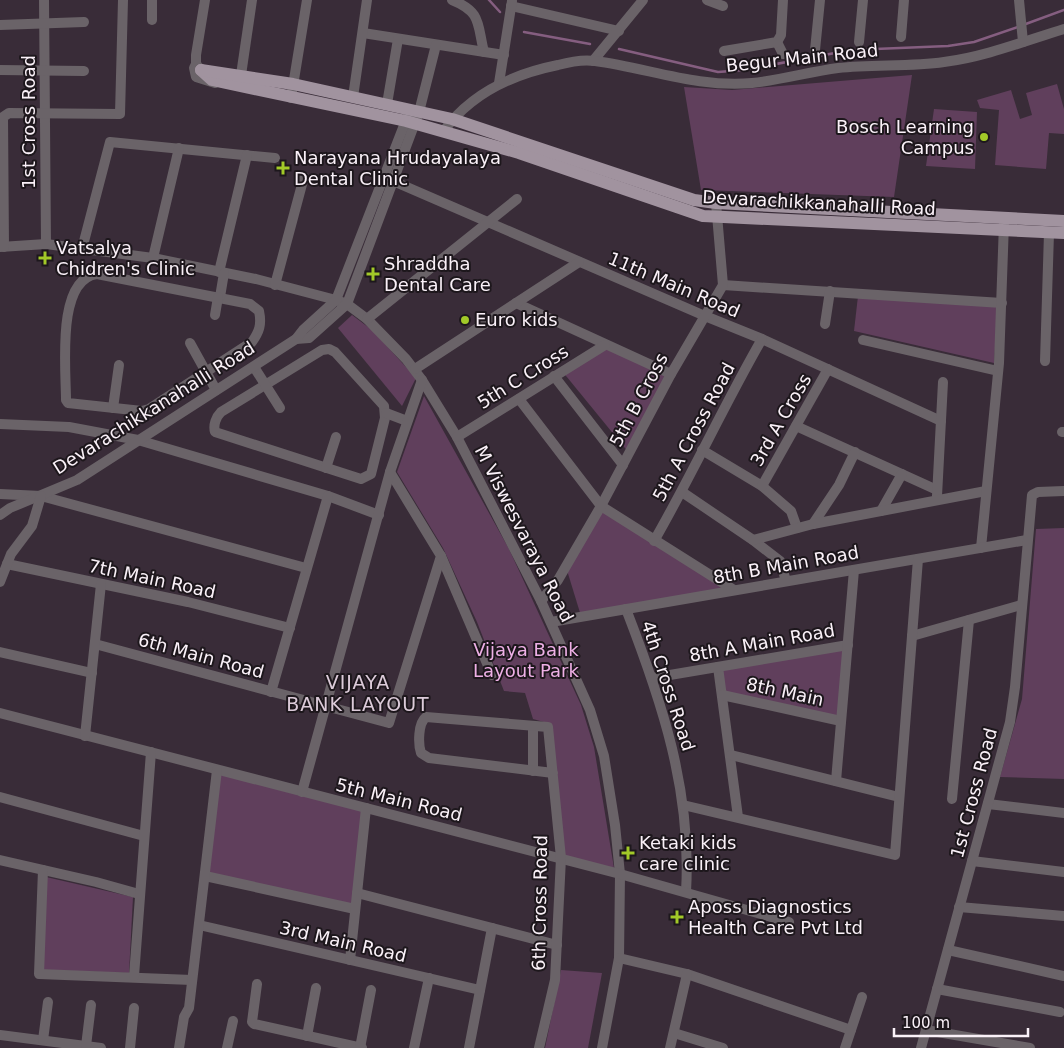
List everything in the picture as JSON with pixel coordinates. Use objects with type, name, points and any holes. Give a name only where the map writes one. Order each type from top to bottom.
[{"type":"main road","points":[[198,67],[214,78],[291,98],[408,115]]},
{"type":"main road","points":[[214,78],[241,75],[294,84],[387,104],[408,115]]},
{"type":"main road","name":"Devarachikkanahalli Road","points":[[408,115],[452,120],[694,200],[1004,225],[1049,233],[1064,233]]},
{"type":"main road","name":"Devarachikkanahalli Road","points":[[408,115],[443,132],[519,153],[693,213],[716,217],[1004,225],[1064,221]]},
{"type":"street","name":"1st Cross Road","points":[[44,0],[46,244]]},
{"type":"street","points":[[123,0],[120,114],[3,113],[2,247],[46,244],[153,258],[275,285],[347,304],[393,181],[408,115],[436,45]]},
{"type":"street","points":[[152,0],[152,20]]},
{"type":"street","points":[[198,67],[205,0]]},
{"type":"street","points":[[241,75],[252,0]]},
{"type":"street","points":[[291,98],[307,0]]},
{"type":"street","points":[[353,97],[367,0]]},
{"type":"street","points":[[452,0],[468,6],[476,16],[484,52]]},
{"type":"street","points":[[593,61],[643,0]]},
{"type":"street","points":[[707,0],[723,6]]},
{"type":"street","points":[[777,42],[781,35],[783,0]]},
{"type":"street","points":[[815,50],[820,0]]},
{"type":"street","points":[[859,42],[863,0]]},
{"type":"street","points":[[901,37],[904,0]]},
{"type":"street","points":[[1019,0],[1023,42]]},
{"type":"street","points":[[499,83],[512,3],[619,31]]},
{"type":"street","points":[[0,25],[84,22]]},
{"type":"street","name":"Begur Main Road","points":[[443,132],[452,120],[499,83],[544,67],[593,61],[719,84],[752,83],[838,68],[944,62],[1023,42],[1064,29]]},
{"type":"street","points":[[363,33],[504,55]]},
{"type":"street","points":[[387,104],[398,39]]},
{"type":"street","points":[[724,51],[777,42]]},
{"type":"street","points":[[777,42],[783,54]]},
{"type":"street","points":[[0,70],[84,71]]},
{"type":"street","name":"Devarachikkanahalli Road","points":[[296,340],[302,330],[336,300],[408,115]]},
{"type":"street","points":[[82,249],[110,142],[275,158]]},
{"type":"street","points":[[153,258],[178,148]]},
{"type":"street","points":[[215,315],[221,273],[247,155]]},
{"type":"street","points":[[275,285],[304,176]]},
{"type":"street","name":"11th Main Road","points":[[393,181],[704,316],[762,339],[941,421]]},
{"type":"street","points":[[367,319],[517,199]]},
{"type":"street","points":[[716,203],[723,284],[1002,303]]},
{"type":"street","points":[[982,548],[998,371],[1004,225]]},
{"type":"street","points":[[1045,361],[1049,233]]},
{"type":"street","points":[[415,369],[579,262]]},
{"type":"street","points":[[97,274],[250,304],[259,312],[261,322],[252,342],[206,371],[150,409],[142,411],[68,403],[66,400],[68,312],[75,287],[82,279],[89,275],[97,274]]},
{"type":"street","name":"5th B Cross","points":[[541,601],[558,580],[601,506],[671,374],[723,284]]},
{"type":"street","points":[[825,324],[830,291]]},
{"type":"street","points":[[516,303],[671,374]]},
{"type":"street","name":"Devarachikkanahalli Road","points":[[0,515],[10,508],[78,480],[296,340],[309,338],[347,304]]},
{"type":"street","name":"M Viswesvaraya Road","points":[[347,304],[367,319],[415,369],[457,437],[541,601],[598,733],[612,807],[620,874],[619,958],[602,1048]]},
{"type":"street","name":"5th A Cross Road","points":[[654,541],[682,492],[702,450],[762,339]]},
{"type":"street","points":[[862,340],[998,371]]},
{"type":"street","points":[[190,343],[216,390]]},
{"type":"street","name":"5th C Cross","points":[[457,437],[605,345]]},
{"type":"street","points":[[322,350],[335,352],[384,406],[386,413],[371,474],[361,479],[215,432],[214,428],[217,416],[221,412],[322,350]]},
{"type":"street","points":[[113,408],[119,365]]},
{"type":"street","points":[[254,367],[280,408]]},
{"type":"street","name":"3rd A Cross","points":[[762,486],[828,369]]},
{"type":"street","points":[[554,376],[623,465]]},
{"type":"street","points":[[302,792],[390,472],[422,380]]},
{"type":"street","points":[[937,501],[943,382]]},
{"type":"street","points":[[519,399],[601,506],[734,590]]},
{"type":"street","points":[[386,413],[407,421]]},
{"type":"street","points":[[0,424],[69,427],[138,440],[328,496],[379,515]]},
{"type":"street","points":[[796,426],[938,490]]},
{"type":"street","points":[[326,468],[336,437]]},
{"type":"street","points":[[702,450],[762,486],[791,511],[797,528]]},
{"type":"street","points":[[813,524],[839,485],[856,452]]},
{"type":"street","points":[[390,472],[441,556],[492,675]]},
{"type":"street","points":[[881,511],[902,474]]},
{"type":"street","points":[[753,540],[813,524],[986,491]]},
{"type":"street","name":"1st Cross Road","points":[[921,1048],[988,804],[1012,708],[1032,495],[1038,492],[1064,491]]},
{"type":"street","points":[[682,492],[753,540],[780,561],[786,581]]},
{"type":"street","points":[[0,494],[42,496],[306,568]]},
{"type":"street","points":[[0,582],[11,554],[32,526],[42,496]]},
{"type":"street","points":[[271,692],[328,496]]},
{"type":"street","name":"8th B Main Road","points":[[551,622],[1027,540]]},
{"type":"street","name":"6th Main Road","points":[[95,644],[389,723],[441,556]]},
{"type":"street","points":[[683,806],[738,817],[895,855],[918,559]]},
{"type":"street","name":"7th Main Road","points":[[7,564],[188,602],[290,628]]},
{"type":"street","points":[[836,781],[854,570]]},
{"type":"street","points":[[85,736],[101,584]]},
{"type":"street","points":[[912,636],[1021,605]]},
{"type":"street","name":"4th Cross Road","points":[[626,609],[669,730],[683,806],[688,851],[686,892]]},
{"type":"street","points":[[952,799],[969,620]]},
{"type":"street","name":"8th A Main Road","points":[[652,678],[848,645]]},
{"type":"street","points":[[0,652],[92,673]]},
{"type":"street","points":[[718,667],[738,817]]},
{"type":"street","name":"8th Main","points":[[722,695],[842,721]]},
{"type":"street","name":"5th Main Road","points":[[0,713],[561,858],[789,922]]},
{"type":"street","points":[[533,771],[534,726],[426,717],[421,723],[419,749],[421,753],[430,758],[533,771],[553,773]]},
{"type":"street","name":"6th Cross Road","points":[[534,726],[548,727],[561,858],[555,980],[539,1048]]},
{"type":"street","points":[[134,976],[151,752]]},
{"type":"street","points":[[731,755],[899,797]]},
{"type":"street","points":[[179,1048],[184,1017],[189,1008],[217,770]]},
{"type":"street","points":[[0,797],[144,836]]},
{"type":"street","points":[[988,804],[1064,813]]},
{"type":"street","points":[[350,960],[366,808]]},
{"type":"street","points":[[0,860],[139,894]]},
{"type":"street","points":[[972,861],[1064,872]]},
{"type":"street","points":[[43,870],[39,974],[134,976],[192,980]]},
{"type":"street","points":[[205,876],[356,909]]},
{"type":"street","points":[[357,893],[557,945]]},
{"type":"street","points":[[959,907],[1064,916]]},
{"type":"street","name":"3rd Main Road","points":[[199,925],[480,990]]},
{"type":"street","points":[[469,1048],[492,928]]},
{"type":"street","points":[[948,950],[1064,976]]},
{"type":"street","points":[[619,958],[687,974],[851,1030]]},
{"type":"street","points":[[670,1048],[687,974]]},
{"type":"street","points":[[414,1048],[429,978]]},
{"type":"street","points":[[257,984],[252,1018],[254,1024],[361,1048],[371,990]]},
{"type":"street","points":[[307,1036],[316,988]]},
{"type":"street","points":[[937,989],[1060,1012]]},
{"type":"street","points":[[845,1048],[862,997]]},
{"type":"street","points":[[43,1040],[48,1002]]},
{"type":"street","points":[[86,1046],[91,1005]]},
{"type":"street","points":[[130,1048],[134,1008]]},
{"type":"street","points":[[227,1048],[233,1021]]},
{"type":"street","points":[[926,1030],[1030,1048]]},
{"type":"street","points":[[674,1033],[723,1048]]},
{"type":"street","points":[[0,1035],[100,1048]]},
{"type":"green space","points":[[912,75],[894,197],[701,190],[684,87],[732,90]]},
{"type":"green space","points":[[1057,84],[1064,109],[1064,134],[1049,133],[1046,169],[995,165],[999,110],[980,108],[977,100],[1011,90],[1020,119],[1032,115],[1026,93]]},
{"type":"green space","points":[[934,109],[977,112],[975,169],[926,166]]},
{"type":"green space","points":[[858,296],[998,302],[994,363],[854,331]]},
{"type":"green space","points":[[352,315],[372,330],[416,378],[402,406],[338,328]]},
{"type":"green space","points":[[605,345],[671,374],[629,453],[562,371]]},
{"type":"green space","name":"Vijaya Bank Layout Park","points":[[424,396],[509,549],[581,705],[594,747],[614,868],[564,856],[551,724],[533,719],[525,693],[504,691],[477,622],[443,548],[397,472]]},
{"type":"green space","points":[[601,506],[734,590],[581,616],[566,567]]},
{"type":"green space","points":[[1064,528],[1064,779],[1000,777],[1022,699],[1036,529]]},
{"type":"green space","points":[[848,645],[841,721],[722,695],[718,667]]},
{"type":"green space","points":[[217,770],[366,808],[355,909],[205,876]]},
{"type":"green space","points":[[46,877],[133,897],[129,973],[43,970]]},
{"type":"green space","points":[[561,970],[602,973],[588,1048],[545,1048]]},
{"type":"waterway","points":[[489,0],[500,12]]},
{"type":"waterway","points":[[1023,25],[1064,10]]},
{"type":"waterway","points":[[619,49],[718,72],[744,70],[851,50],[948,46],[974,42],[1018,27]]},
{"type":"waterway","points":[[524,32],[590,44]]},
{"type":"place","name":"Bosch Learning Campus","points":[[984,137]]},
{"type":"place","name":"Narayana Hrudayalaya Dental Clinic","points":[[283,168]]},
{"type":"place","name":"Vatsalya Chidren's Clinic","points":[[45,258]]},
{"type":"place","name":"Shraddha Dental Care","points":[[373,274]]},
{"type":"place","name":"Euro kids","points":[[465,320]]},
{"type":"place","name":"Ketaki kids care clinic","points":[[628,853]]},
{"type":"place","name":"Aposs Diagnostics Health Care Pvt Ltd","points":[[677,917]]},
{"type":"district","name":"VIJAYA BANK LAYOUT","points":[[358,693]]}]
